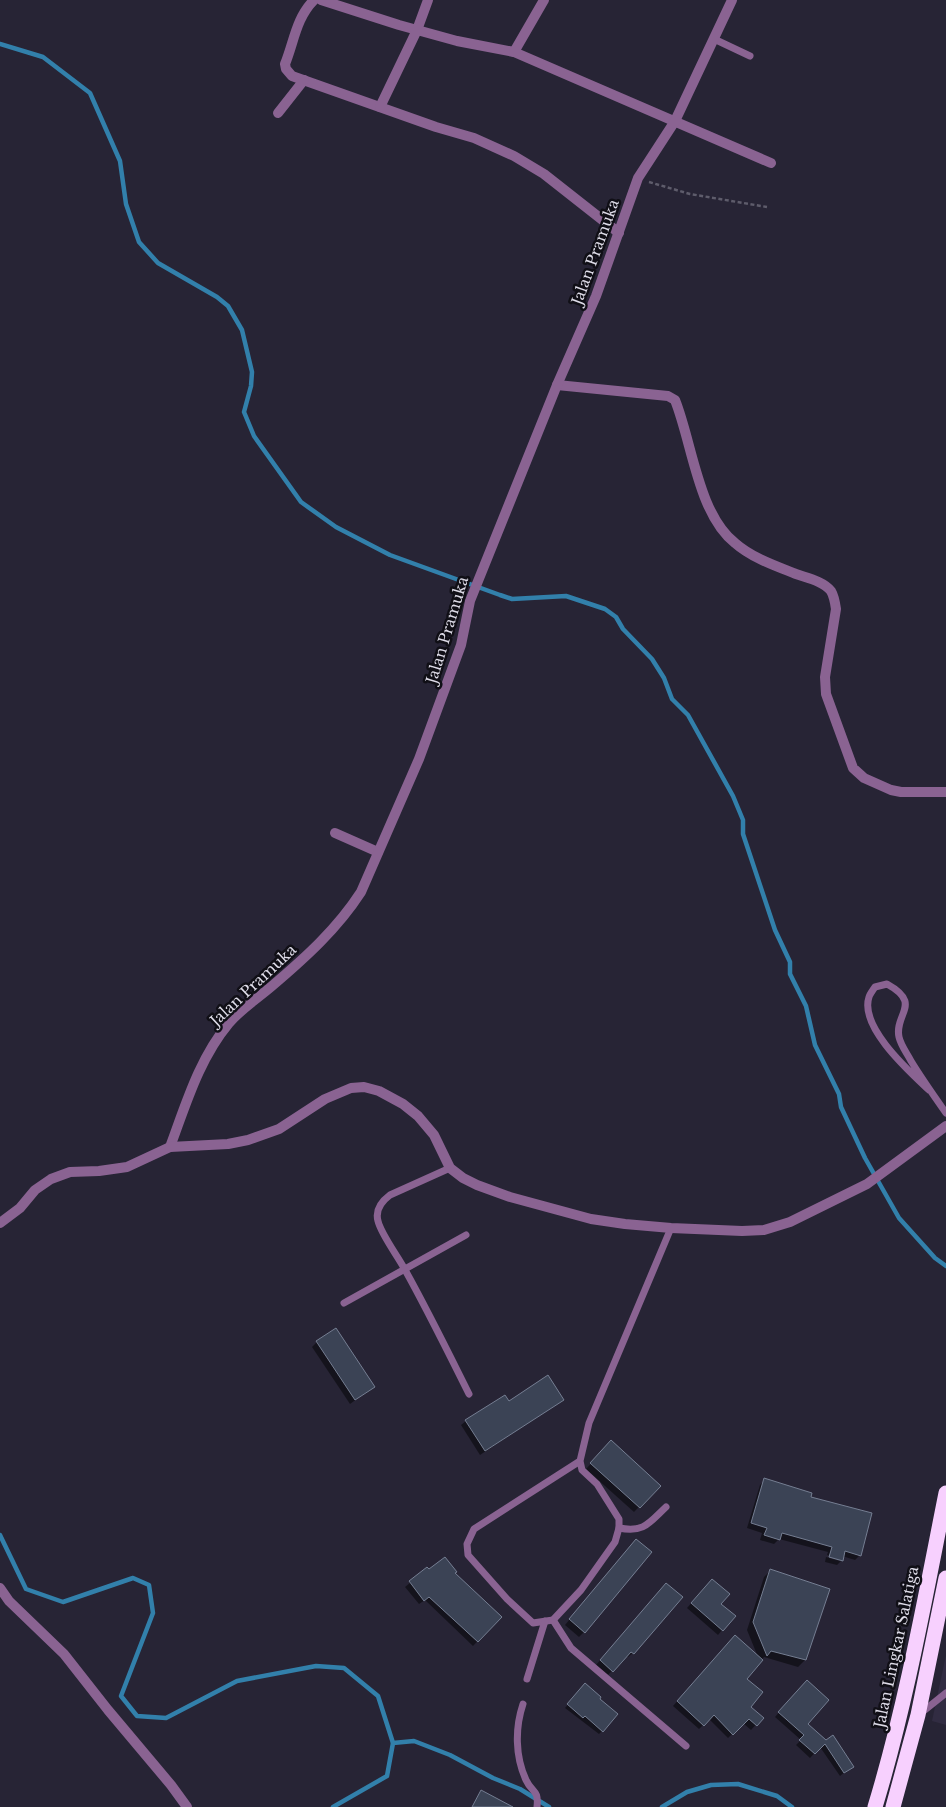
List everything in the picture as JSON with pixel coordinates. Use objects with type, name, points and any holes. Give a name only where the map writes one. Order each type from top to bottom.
[{"type":"highway","name":"Jalan Lingkar Salatiga","points":[[875,1807],[903,1701],[946,1493]]},
{"type":"highway","points":[[893,1807],[918,1716],[946,1578]]},
{"type":"street","points":[[314,0],[307,7],[299,21],[285,64],[286,69],[292,76],[474,138],[514,156],[544,174],[619,233]]},
{"type":"street","points":[[321,0],[416,30],[457,41],[514,52],[772,163]]},
{"type":"street","points":[[380,107],[428,0]]},
{"type":"street","points":[[514,52],[544,0]]},
{"type":"street","name":"Jalan Pramuka","points":[[170,1147],[202,1064],[216,1039],[231,1021],[328,936],[350,910],[361,892],[419,759],[461,645],[470,601],[557,385],[596,296],[638,178],[675,121],[732,0]]},
{"type":"street","points":[[278,113],[304,80]]},
{"type":"street","points":[[557,385],[668,396],[675,400],[692,459],[712,514],[721,529],[735,544],[775,566],[819,583],[831,591],[835,599],[836,609],[825,677],[826,694],[853,768],[864,778],[891,790],[901,792],[946,792]]},
{"type":"street","points":[[335,833],[378,852]]},
{"type":"street","points":[[0,1223],[20,1208],[35,1190],[51,1179],[70,1172],[99,1171],[127,1167],[170,1147],[228,1144],[248,1140],[279,1129],[325,1099],[351,1088],[364,1087],[380,1091],[403,1104],[418,1116],[434,1135],[450,1168],[463,1178],[477,1185],[510,1197],[592,1219],[671,1228],[742,1231],[774,1228],[867,1184],[946,1126]]},
{"type":"street","points":[[0,1588],[9,1601],[64,1654],[187,1807]]},
{"type":"lane","points":[[714,39],[750,56]]},
{"type":"lane","points":[[930,1090],[897,1060],[878,1036],[868,1010],[868,997],[875,987],[887,984],[900,991],[905,1001],[904,1014],[898,1028],[898,1036],[902,1046],[946,1113]]},
{"type":"lane","points":[[450,1168],[390,1195],[380,1206],[377,1213],[378,1221],[469,1394]]},
{"type":"lane","points":[[580,1461],[474,1530],[467,1544],[468,1555],[507,1600],[533,1622],[553,1620],[581,1590],[616,1542],[619,1519],[597,1484],[582,1470],[580,1461],[589,1424],[671,1228]]},
{"type":"lane","points":[[344,1303],[466,1235]]},
{"type":"lane","points":[[619,1528],[629,1530],[642,1528],[666,1507]]},
{"type":"lane","points":[[553,1620],[571,1648],[686,1746]]},
{"type":"lane","points":[[527,1679],[545,1621]]},
{"type":"lane","points":[[918,1716],[946,1693]]},
{"type":"lane","points":[[523,1704],[516,1735],[519,1758],[526,1781],[537,1795],[537,1806]]},
{"type":"path","points":[[638,178],[690,194],[767,207]]},
{"type":"shaded area","points":[[946,1655],[946,1725],[932,1721]]},
{"type":"building","points":[[336,1328],[375,1387],[355,1400],[316,1341]]},
{"type":"building","points":[[548,1375],[564,1400],[485,1451],[465,1420],[505,1395],[509,1401]]},
{"type":"building","points":[[611,1440],[661,1486],[640,1508],[590,1463]]},
{"type":"building","points":[[764,1478],[812,1493],[811,1497],[872,1513],[861,1556],[845,1551],[843,1561],[829,1557],[832,1547],[782,1533],[780,1540],[764,1535],[767,1528],[751,1523]]},
{"type":"building","points":[[636,1539],[652,1552],[585,1633],[569,1619]]},
{"type":"building","points":[[445,1557],[457,1572],[455,1573],[502,1617],[478,1642],[429,1597],[424,1601],[409,1581],[427,1567],[429,1569]]},
{"type":"building","points":[[770,1569],[830,1589],[806,1660],[771,1651],[767,1656],[753,1622]]},
{"type":"building","points":[[712,1579],[730,1594],[721,1604],[736,1616],[723,1631],[691,1603]]},
{"type":"building","points":[[666,1583],[683,1597],[634,1654],[631,1652],[613,1672],[600,1660]]},
{"type":"building","points":[[735,1635],[763,1660],[747,1679],[763,1692],[751,1707],[764,1718],[757,1726],[749,1719],[733,1735],[714,1715],[704,1726],[677,1701]]},
{"type":"building","points":[[807,1680],[829,1700],[808,1724],[826,1740],[833,1735],[854,1767],[844,1773],[825,1744],[815,1754],[799,1740],[804,1735],[778,1712]]},
{"type":"building","points":[[585,1683],[618,1714],[603,1732],[585,1716],[583,1718],[567,1704]]},
{"type":"building","points":[[481,1790],[513,1807],[472,1807]]},
{"type":"waterway","points":[[0,44],[43,57],[90,93],[120,161],[126,204],[139,242],[158,263],[217,297],[228,306],[242,330],[252,372],[251,386],[244,412],[254,436],[301,502],[336,527],[390,555],[500,595],[512,599],[566,596],[605,609],[616,617],[623,629],[652,659],[664,678],[672,699],[688,715],[733,796],[743,820],[743,834],[775,930],[790,962],[790,974],[806,1006],[815,1045],[839,1094],[841,1107],[865,1158],[899,1218],[935,1258],[946,1266]]},
{"type":"waterway","points":[[0,1535],[26,1589],[63,1602],[133,1578],[149,1585],[153,1613],[121,1696],[137,1716],[166,1718],[237,1681],[316,1666],[344,1668],[378,1696],[393,1743],[387,1776],[333,1807]]},
{"type":"waterway","points":[[393,1743],[414,1741],[450,1755],[493,1778],[520,1789],[549,1807]]},
{"type":"waterway","points":[[662,1807],[687,1792],[711,1785],[738,1784],[777,1796],[792,1807]]}]
